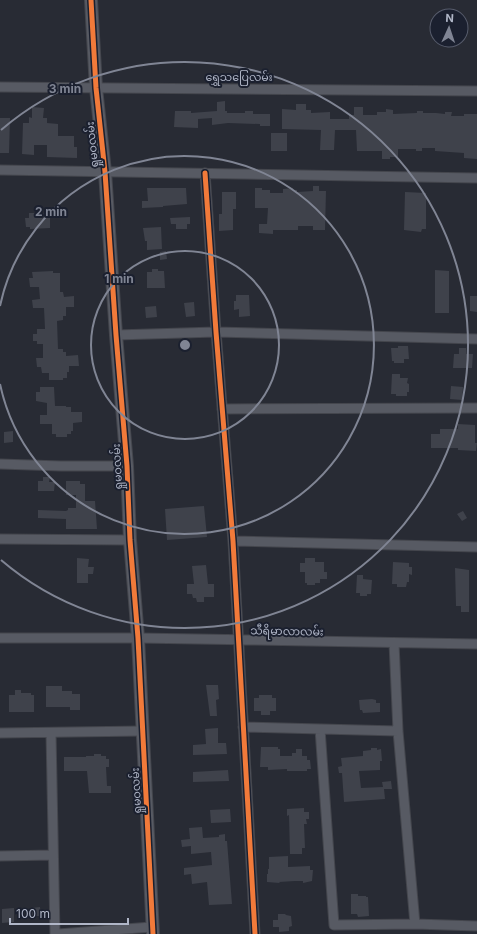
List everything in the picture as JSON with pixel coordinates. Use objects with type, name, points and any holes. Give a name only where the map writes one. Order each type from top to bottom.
[{"type":"street","name":"ရှုမဝလမ်း","points":[[90,0],[96,88],[105,172],[116,335],[128,466],[130,540],[138,638],[153,931]]},
{"type":"street","name":"ရွှေသပြေလမ်း","points":[[0,87],[477,91]]},
{"type":"street","points":[[0,170],[477,178]]},
{"type":"street","points":[[205,173],[233,541],[255,934]]},
{"type":"street","points":[[116,335],[216,332],[477,339]]},
{"type":"street","points":[[222,409],[477,408]]},
{"type":"street","points":[[0,464],[128,466]]},
{"type":"street","points":[[0,539],[130,540]]},
{"type":"street","points":[[233,541],[477,547]]},
{"type":"street","name":"သီရိမာလာလမ်း","points":[[0,638],[138,638],[477,644]]},
{"type":"street","points":[[394,643],[398,731],[415,924]]},
{"type":"street","points":[[244,727],[398,731]]},
{"type":"street","points":[[320,729],[335,930],[415,924],[477,926]]},
{"type":"street","points":[[0,733],[143,731]]},
{"type":"street","points":[[50,733],[56,934],[153,931]]},
{"type":"street","points":[[0,856],[53,855]]},
{"type":"building","points":[[225,101],[225,111],[227,111],[227,113],[245,113],[245,111],[253,111],[253,114],[270,114],[270,126],[260,126],[260,124],[228,123],[212,125],[212,118],[198,119],[198,128],[174,127],[175,111],[191,111],[191,113],[217,111],[217,102]]},
{"type":"building","points":[[296,104],[306,104],[306,110],[311,110],[311,113],[330,112],[330,119],[349,119],[349,115],[354,115],[354,107],[363,107],[363,115],[377,115],[377,112],[386,112],[386,109],[393,110],[393,114],[417,113],[417,111],[423,111],[423,113],[445,114],[445,112],[452,112],[451,116],[477,114],[477,159],[464,158],[464,153],[435,151],[435,148],[422,148],[422,151],[416,151],[416,149],[398,149],[398,157],[382,159],[382,151],[357,151],[356,130],[335,130],[334,150],[320,150],[321,130],[282,129],[282,109],[296,110]]},
{"type":"building","points":[[32,107],[44,108],[43,118],[47,118],[47,123],[58,124],[58,136],[74,136],[74,147],[77,147],[77,158],[47,157],[47,145],[34,145],[34,155],[22,154],[23,123],[29,123],[29,117],[32,118]]},
{"type":"building","points":[[0,118],[10,118],[9,153],[0,153]]},
{"type":"building","points":[[271,133],[287,133],[287,151],[271,151]]},
{"type":"building","points":[[313,186],[319,186],[319,191],[326,191],[325,230],[313,230],[313,226],[298,226],[298,230],[273,230],[273,234],[259,233],[259,224],[267,224],[268,208],[255,208],[255,188],[270,190],[270,193],[283,193],[283,189],[293,188],[293,190],[297,190],[297,192],[313,191]]},
{"type":"building","points":[[147,188],[186,188],[187,204],[142,208],[142,201],[148,201]]},
{"type":"building","points":[[222,192],[236,192],[236,209],[233,209],[233,230],[219,231],[219,214],[222,214]]},
{"type":"building","points":[[405,192],[426,193],[426,229],[422,229],[421,232],[404,230]]},
{"type":"building","points":[[29,213],[50,213],[50,228],[30,229],[30,227],[26,227],[25,218],[29,218]]},
{"type":"building","points":[[190,217],[190,224],[187,224],[187,229],[176,229],[176,224],[171,224],[170,218]]},
{"type":"building","points":[[161,227],[162,249],[147,250],[147,241],[145,241],[143,228]]},
{"type":"building","points":[[166,251],[167,259],[160,260],[160,252]]},
{"type":"building","points":[[152,269],[164,271],[165,288],[147,288],[147,272],[152,272]]},
{"type":"building","points":[[435,270],[449,271],[449,313],[435,313]]},
{"type":"building","points":[[53,271],[53,273],[60,273],[60,292],[63,292],[64,297],[74,296],[74,307],[66,307],[66,316],[63,316],[63,320],[57,321],[58,349],[63,349],[63,352],[66,352],[66,356],[78,355],[79,366],[69,366],[67,378],[63,378],[63,380],[49,380],[49,373],[42,373],[41,367],[37,367],[36,358],[43,358],[43,344],[37,344],[37,341],[33,341],[33,334],[37,334],[37,329],[45,329],[44,308],[33,308],[32,300],[40,299],[39,287],[30,287],[29,278],[33,278],[32,272]]},
{"type":"building","points":[[236,295],[249,295],[250,316],[239,317],[239,309],[234,310]]},
{"type":"building","points":[[470,296],[477,296],[477,312],[470,311]]},
{"type":"building","points":[[194,302],[195,316],[186,317],[184,303]]},
{"type":"building","points":[[156,306],[157,317],[146,318],[145,307]]},
{"type":"building","points":[[398,346],[408,346],[409,359],[404,359],[404,363],[394,363],[394,361],[392,361],[391,348],[398,348]]},
{"type":"building","points":[[459,348],[466,348],[466,354],[473,354],[472,368],[453,368],[454,354],[459,354]]},
{"type":"building","points":[[392,374],[400,374],[400,378],[408,378],[407,383],[409,384],[409,392],[407,392],[407,396],[396,396],[396,394],[391,394]]},
{"type":"building","points":[[451,386],[463,387],[462,400],[450,399]]},
{"type":"building","points":[[40,387],[54,387],[55,406],[71,407],[71,412],[82,412],[82,422],[73,423],[73,431],[71,431],[71,434],[67,434],[67,437],[56,437],[56,434],[52,434],[52,424],[40,424],[40,415],[47,415],[47,403],[36,401],[36,392],[40,392]]},
{"type":"building","points":[[458,424],[475,425],[475,443],[477,443],[476,451],[458,450],[458,448],[431,448],[431,434],[440,434],[440,429],[458,429]]},
{"type":"building","points":[[13,431],[13,442],[4,443],[4,432]]},
{"type":"building","points":[[43,477],[50,477],[49,482],[55,482],[54,491],[38,491],[38,481],[43,481]]},
{"type":"building","points":[[66,481],[80,481],[80,484],[85,484],[85,501],[95,501],[97,529],[66,529],[66,519],[38,518],[38,510],[66,511],[68,508],[76,508],[76,495],[66,495]]},
{"type":"building","points":[[204,506],[207,537],[167,540],[165,509]]},
{"type":"building","points":[[463,511],[467,518],[462,521],[457,514]]},
{"type":"building","points":[[77,558],[89,559],[88,567],[94,567],[93,574],[88,574],[88,583],[77,583]]},
{"type":"building","points":[[305,558],[315,558],[315,562],[324,562],[324,572],[327,572],[327,579],[320,579],[320,583],[315,583],[315,585],[307,585],[307,583],[305,583],[305,572],[300,572],[300,563],[305,563]]},
{"type":"building","points":[[393,562],[409,563],[409,567],[412,567],[412,575],[409,574],[409,582],[407,582],[406,587],[397,587],[397,584],[392,584]]},
{"type":"building","points":[[206,565],[208,584],[214,584],[214,597],[204,597],[204,602],[197,602],[196,598],[193,598],[192,594],[187,594],[187,584],[194,584],[192,566]]},
{"type":"building","points":[[455,568],[469,570],[469,612],[461,612],[461,606],[456,606]]},
{"type":"building","points":[[357,575],[363,575],[363,579],[372,580],[371,594],[367,594],[367,596],[360,596],[360,593],[356,593]]},
{"type":"building","points":[[206,685],[218,685],[219,699],[216,700],[217,716],[210,716]]},
{"type":"building","points":[[46,686],[62,686],[62,691],[72,691],[72,694],[80,694],[80,710],[70,710],[70,707],[46,707]]},
{"type":"building","points":[[15,690],[21,690],[21,693],[31,693],[31,695],[34,695],[34,712],[9,712],[9,695],[15,695]]},
{"type":"building","points":[[259,695],[272,695],[272,698],[276,698],[276,711],[270,711],[270,715],[261,715],[261,711],[254,711],[254,698],[259,698]]},
{"type":"building","points":[[359,700],[376,700],[376,703],[380,703],[380,712],[363,713],[362,710],[360,710]]},
{"type":"building","points":[[218,728],[218,743],[226,743],[227,754],[193,755],[193,745],[206,744],[205,729]]},
{"type":"building","points":[[261,747],[278,747],[278,749],[280,749],[280,756],[292,756],[292,753],[296,753],[296,749],[302,749],[302,756],[307,756],[307,760],[310,760],[311,769],[307,769],[307,771],[287,771],[287,769],[268,770],[268,767],[260,767]]},
{"type":"building","points":[[371,748],[377,748],[377,750],[381,749],[382,761],[380,761],[380,770],[359,771],[361,788],[383,787],[382,782],[391,781],[392,789],[384,789],[385,799],[344,802],[342,773],[339,773],[338,767],[342,766],[341,758],[363,756],[363,751],[371,750]]},
{"type":"building","points":[[94,754],[101,754],[101,756],[106,756],[106,759],[109,759],[109,767],[106,767],[107,786],[111,786],[111,793],[89,793],[87,771],[64,771],[64,757],[86,757],[94,756]]},
{"type":"building","points":[[228,770],[229,781],[193,782],[193,772]]},
{"type":"building","points":[[304,808],[304,812],[309,812],[309,819],[306,819],[307,824],[304,824],[305,848],[302,848],[302,854],[290,854],[289,815],[287,816],[287,809]]},
{"type":"building","points":[[230,809],[231,822],[211,823],[210,810]]},
{"type":"building","points":[[202,827],[203,838],[219,837],[219,835],[225,834],[225,841],[227,841],[232,904],[209,905],[207,882],[192,884],[191,874],[184,875],[184,868],[212,865],[211,852],[191,854],[191,846],[182,847],[181,840],[190,839],[189,828]]},
{"type":"building","points":[[288,856],[288,867],[310,866],[310,870],[313,870],[312,881],[303,883],[303,881],[279,882],[280,883],[267,882],[269,857]]},
{"type":"building","points":[[351,894],[358,894],[358,896],[368,897],[369,916],[358,917],[357,914],[351,914]]},
{"type":"building","points":[[40,907],[41,916],[32,916],[32,908]]},
{"type":"building","points":[[14,908],[14,922],[2,923],[2,909]]},
{"type":"building","points":[[278,914],[291,916],[292,926],[289,927],[289,931],[279,932],[279,927],[273,927],[273,920],[278,920]]},
{"type":"cycle path","points":[[91,0],[96,88],[105,172],[127,466],[130,540],[138,638],[153,934]]},
{"type":"cycle path","points":[[205,173],[233,541],[255,934]]}]
